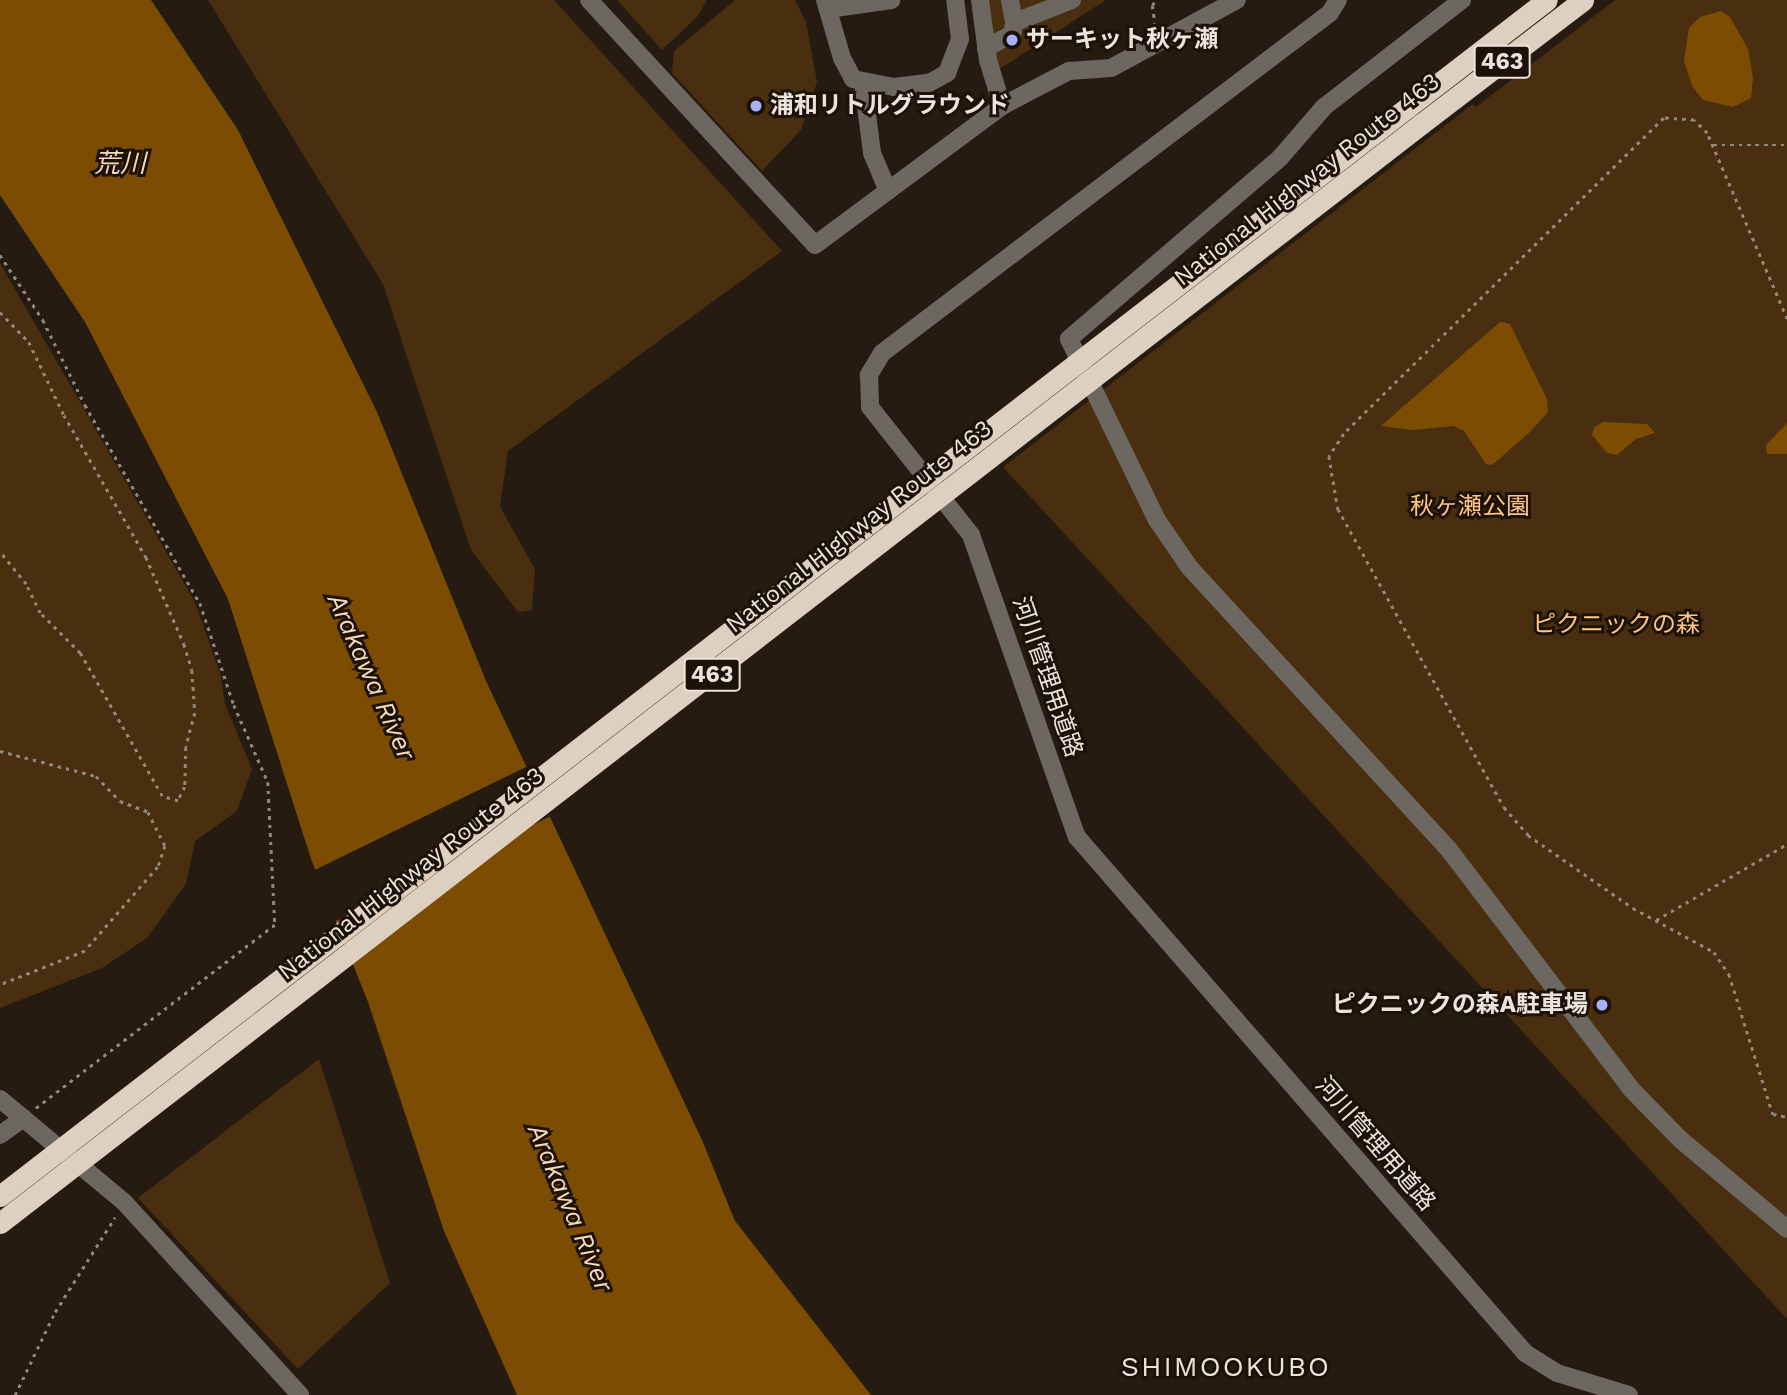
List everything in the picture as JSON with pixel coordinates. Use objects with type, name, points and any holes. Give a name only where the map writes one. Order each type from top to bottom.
[{"type":"highway","name":"National Highway Route 463","points":[[0,1223],[1415,116],[1547,0]]},
{"type":"highway","name":"National Highway Route 463","points":[[0,1196],[1415,116],[1583,0]]},
{"type":"street","points":[[589,0],[809,243],[820,242],[1002,106],[1069,71],[1111,68],[1237,0]]},
{"type":"street","points":[[891,0],[827,4],[842,58],[853,79],[894,87],[929,83],[947,73],[960,39],[955,0]]},
{"type":"street","points":[[980,0],[986,48],[1002,106]]},
{"type":"street","points":[[986,48],[1012,34],[1015,19],[1010,0]]},
{"type":"street","points":[[1015,19],[1072,0]]},
{"type":"street","name":"河川管理用道路","points":[[1338,0],[1330,13],[882,354],[869,375],[870,407],[971,536],[1077,837],[1525,1353],[1557,1373],[1629,1395]]},
{"type":"street","points":[[1462,0],[1324,107],[1280,158],[1069,339],[1157,520],[1190,568],[1450,851],[1630,1089],[1681,1140],[1787,1229]]},
{"type":"street","points":[[863,82],[872,153],[888,191]]},
{"type":"street","points":[[0,1098],[124,1202],[300,1395]]},
{"type":"street","points":[[0,1135],[23,1118]]},
{"type":"path","points":[[1157,0],[1152,5],[1157,44]]},
{"type":"path","points":[[1787,319],[1713,145],[1694,120],[1664,118],[1649,129],[1344,433],[1329,456],[1338,509],[1504,807],[1528,835],[1656,920],[1714,952],[1729,974],[1773,1114],[1787,1117]]},
{"type":"path","points":[[1713,145],[1787,145]]},
{"type":"path","points":[[0,254],[43,320],[85,405],[200,603],[234,705],[268,782],[275,925],[23,1118]]},
{"type":"path","points":[[0,312],[29,342],[64,415],[146,557],[184,644],[192,670],[195,713],[186,747],[185,788],[178,801],[162,796],[80,653],[40,613],[26,584],[0,552]]},
{"type":"path","points":[[0,751],[103,780],[120,801],[148,812],[165,846],[158,867],[85,951],[0,985]]},
{"type":"path","points":[[1656,920],[1787,844]]},
{"type":"path","points":[[15,1395],[55,1312],[124,1202]]},
{"type":"green space","points":[[208,0],[554,0],[782,251],[508,451],[500,507],[535,569],[532,610],[518,612],[471,550],[383,284]]},
{"type":"green space","points":[[617,0],[707,0],[698,16],[662,50]]},
{"type":"green space","name":"浦和リトルグラウンド","points":[[735,0],[795,0],[806,22],[817,82],[801,130],[762,171],[672,73],[674,51]]},
{"type":"green space","name":"サーキット秋ヶ瀬","points":[[973,0],[1106,0],[984,79]]},
{"type":"green space","name":"秋ヶ瀬公園","points":[[1615,0],[1787,0],[1787,1319],[1003,467],[1473,104],[1476,107]]},
{"type":"green space","points":[[0,263],[195,602],[221,676],[225,704],[252,769],[237,811],[195,841],[186,884],[147,938],[102,968],[0,1008]]},
{"type":"green space","points":[[319,1059],[390,1283],[298,1369],[138,1198]]},
{"type":"water","points":[[0,0],[151,0],[238,130],[377,412],[486,681],[702,1140],[735,1221],[871,1395],[517,1395],[444,1231],[368,1002],[311,859],[228,599],[85,322],[0,195]]},
{"type":"water","points":[[1721,11],[1730,17],[1748,49],[1753,78],[1751,98],[1733,107],[1703,100],[1692,86],[1684,61],[1689,28],[1700,17]]},
{"type":"water","points":[[1500,322],[1510,324],[1547,399],[1548,412],[1530,432],[1492,465],[1486,464],[1464,431],[1453,426],[1413,430],[1381,426]]},
{"type":"water","points":[[1603,422],[1647,424],[1655,433],[1636,439],[1617,455],[1607,453],[1592,435],[1594,427]]},
{"type":"water","points":[[1787,423],[1787,454],[1767,454],[1766,445]]},
{"type":"pier","points":[[530,765],[554,814],[329,924],[304,875]]},
{"type":"place","name":"サーキット秋ヶ瀬","points":[[1012,40]]},
{"type":"place","name":"浦和リトルグラウンド","points":[[756,106]]},
{"type":"place","name":"ピクニックの森A駐車場","points":[[1602,1005]]},
{"type":"district","name":"SHIMOOKUBO","points":[[1226,1367]]},
{"type":"water label","name":"荒川","points":[[120,164]]},
{"type":"water label","name":"Arakawa River","points":[[371,677]]},
{"type":"water label","name":"Arakawa River","points":[[570,1208]]},
{"type":"park label","name":"ピクニックの森","points":[[1616,625]]}]
